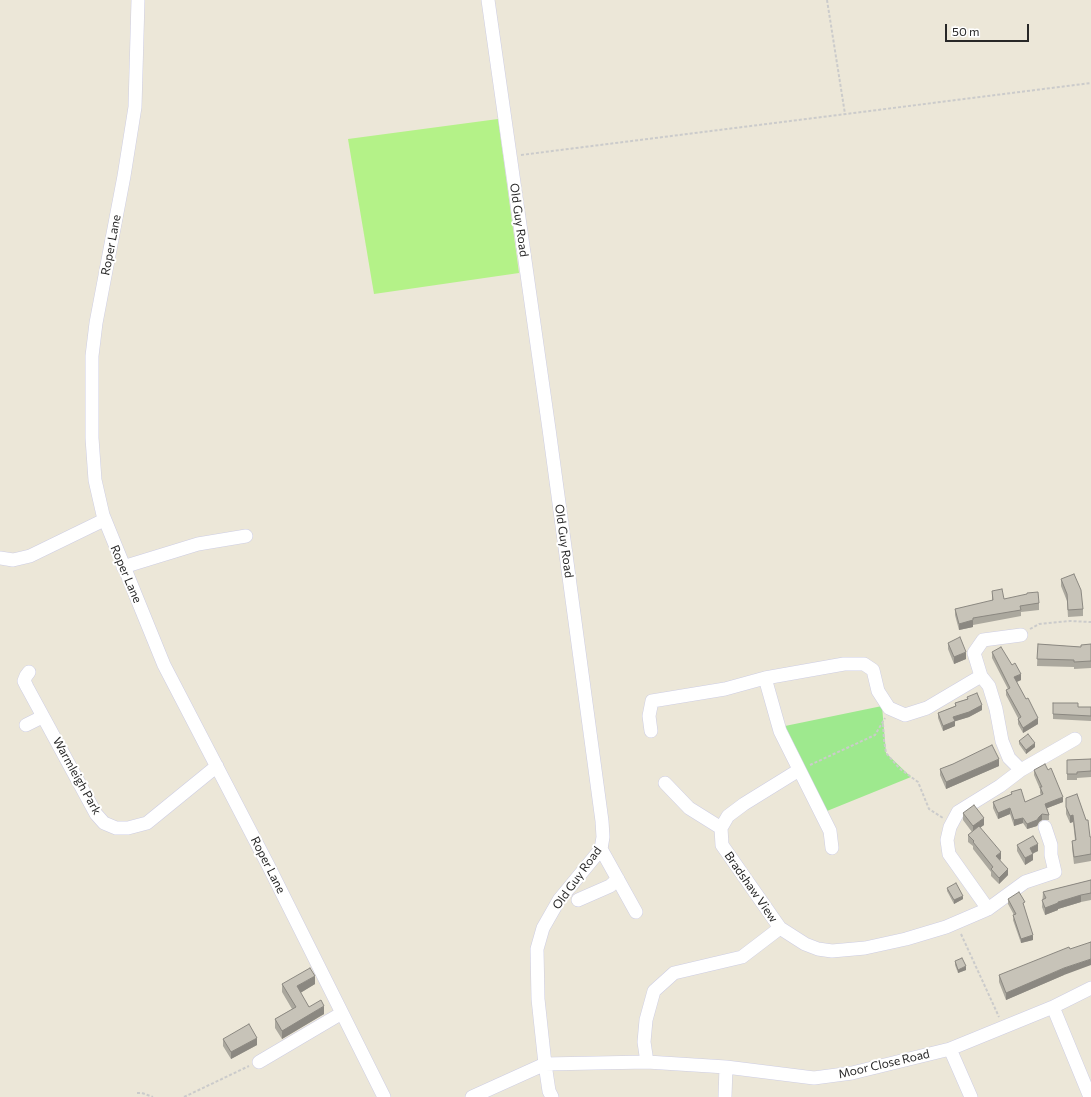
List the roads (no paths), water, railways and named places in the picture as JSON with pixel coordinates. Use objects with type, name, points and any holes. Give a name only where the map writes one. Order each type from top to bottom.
[{"type":"street","name":"Roper Lane","points":[[138,0],[135,107],[124,176],[96,323],[92,356],[92,445],[95,480],[104,520],[164,665],[217,766],[384,1097]]},
{"type":"street","name":"Old Guy Road","points":[[488,0],[509,157],[549,429],[603,837],[601,849],[559,900],[544,928],[537,949],[538,999],[545,1064],[549,1090],[552,1097]]},
{"type":"street","points":[[0,558],[13,560],[30,556],[104,520]]},
{"type":"street","points":[[123,567],[198,544],[246,536]]},
{"type":"street","points":[[1020,635],[983,640],[974,653],[980,676],[989,686],[996,709],[1002,741],[1009,758],[1021,770]]},
{"type":"street","points":[[651,731],[649,716],[652,701],[725,689],[765,678],[844,664],[864,664],[873,670],[878,691],[889,708],[905,715],[927,708],[980,676]]},
{"type":"street","name":"Warmleigh Park","points":[[30,672],[24,680],[27,687],[96,814],[104,823],[116,828],[128,828],[147,823],[217,766]]},
{"type":"street","points":[[765,678],[780,731],[830,831],[832,848]]},
{"type":"street","points":[[26,725],[42,717]]},
{"type":"street","points":[[988,909],[949,854],[946,840],[953,821],[958,812],[1000,786],[1021,770],[1075,739]]},
{"type":"street","points":[[665,783],[688,808],[721,828],[728,816],[744,804],[799,770]]},
{"type":"street","points":[[647,1062],[644,1042],[646,1020],[654,991],[674,973],[742,957],[780,928],[806,944],[818,949],[832,951],[865,948],[906,939],[956,923],[988,909],[1025,882],[1055,872],[1051,855],[1051,845],[1045,827]]},
{"type":"street","name":"Bradshaw View","points":[[721,828],[722,846],[780,928]]},
{"type":"street","points":[[601,849],[636,912]]},
{"type":"street","points":[[578,900],[610,886],[618,879]]},
{"type":"street","name":"Moor Close Road","points":[[545,1064],[647,1062],[726,1067],[814,1078],[852,1073],[950,1049],[1052,1007],[1091,988]]},
{"type":"street","points":[[1052,1007],[1090,1097]]},
{"type":"street","points":[[259,1062],[342,1013]]},
{"type":"street","points":[[950,1049],[971,1097]]},
{"type":"street","points":[[472,1097],[545,1064]]},
{"type":"street","points":[[725,1097],[726,1067]]}]
